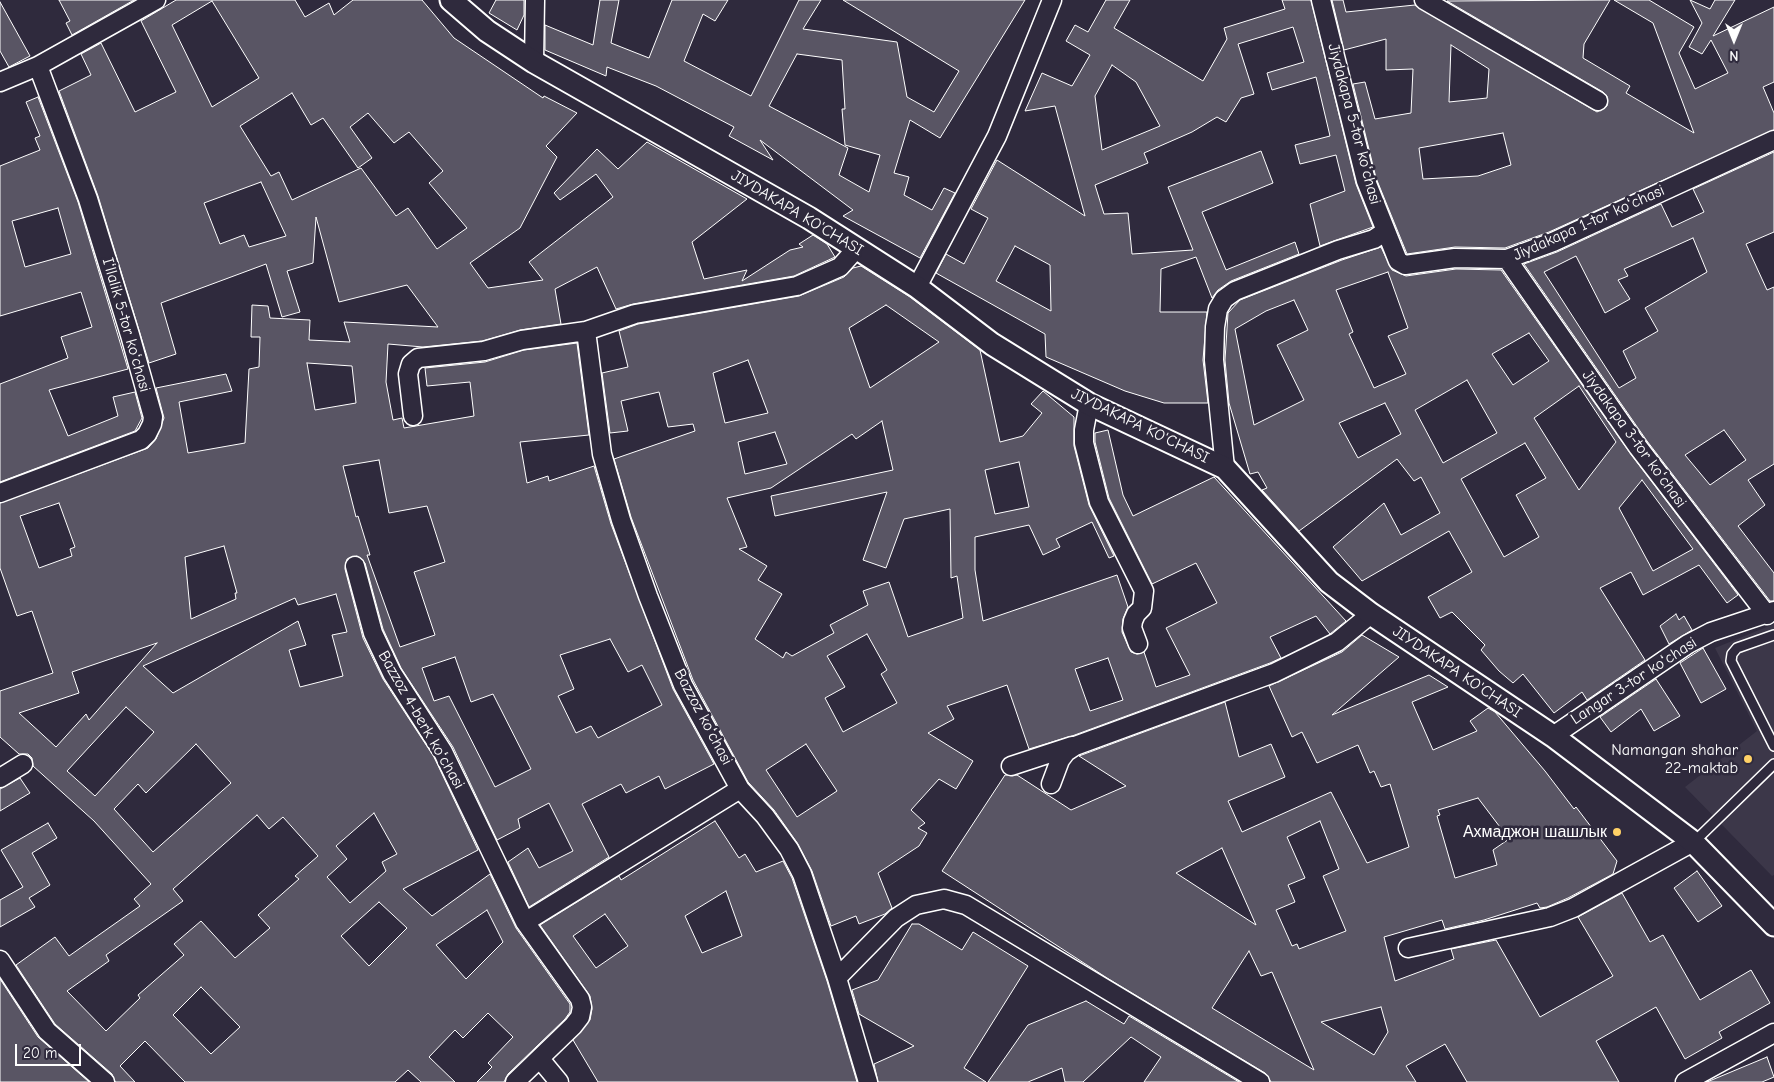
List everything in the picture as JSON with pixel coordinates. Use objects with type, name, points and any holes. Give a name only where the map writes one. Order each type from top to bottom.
[{"type":"street","points":[[0,82],[38,66],[156,0]]},
{"type":"street","name":"JIYDAKAPA KO'CHASI","points":[[450,0],[487,31],[534,62],[680,143],[857,248],[917,286],[992,344],[1089,404],[1225,468],[1329,582],[1371,614],[1553,736],[1693,842],[1773,920]]},
{"type":"street","points":[[534,62],[535,0]]},
{"type":"street","points":[[917,286],[997,136],[1052,0]]},
{"type":"street","name":"Jiydakapa 5-tor koʻchasi","points":[[1321,0],[1366,180],[1386,231]]},
{"type":"street","points":[[1424,0],[1598,101]]},
{"type":"street","name":"Iʻllalik 5-tor koʻchasi","points":[[0,493],[141,440],[147,434],[153,417],[88,199],[38,66]]},
{"type":"street","name":"Jiydakapa 1-tor koʻchasi","points":[[1386,231],[1398,261],[1405,265],[1455,258],[1507,259],[1552,242],[1774,140]]},
{"type":"street","points":[[1225,468],[1214,360],[1215,327],[1218,309],[1224,299],[1235,291],[1338,250],[1374,240],[1386,231]]},
{"type":"street","points":[[413,416],[408,374],[411,364],[418,358],[484,351],[522,340],[586,331],[635,314],[797,286],[840,266],[857,248]]},
{"type":"street","name":"Jiydakapa 3-tor koʻchasi","points":[[1507,259],[1638,448],[1770,613]]},
{"type":"street","name":"Bazzoz koʻchasi","points":[[586,331],[602,454],[621,520],[648,596],[683,685],[740,789],[784,842],[802,874],[837,978],[868,1082]]},
{"type":"street","points":[[1089,404],[1084,430],[1084,443],[1099,502],[1144,591],[1142,608],[1132,621],[1132,628],[1138,644]]},
{"type":"street","name":"Bazzoz 4-berk koʻchasi","points":[[355,566],[373,633],[383,657],[406,698],[443,752],[525,922],[580,999],[582,1007],[580,1016],[573,1026],[515,1082]]},
{"type":"street","name":"Langar 3-tor koʻchasi","points":[[1553,736],[1667,655],[1712,632],[1770,613]]},
{"type":"street","points":[[1011,766],[1075,746],[1274,673],[1337,642],[1371,614]]},
{"type":"street","points":[[1051,784],[1060,760],[1066,752],[1075,746]]},
{"type":"street","points":[[0,778],[23,764]]},
{"type":"street","points":[[525,922],[740,789]]},
{"type":"street","points":[[1408,948],[1550,917],[1573,908],[1693,842]]},
{"type":"street","points":[[837,978],[896,918],[916,905],[944,899],[966,905],[1260,1082]]},
{"type":"street","points":[[0,960],[47,1031],[105,1082]]},
{"type":"street","points":[[1685,1082],[1774,1033]]},
{"type":"street","points":[[540,1059],[559,1082]]},
{"type":"lane","points":[[1774,635],[1737,648],[1732,654],[1731,661],[1774,746]]},
{"type":"lane","points":[[1693,842],[1774,764]]},
{"type":"shaded area","name":"Namangan shahar 22-maktab","points":[[1774,624],[1774,875],[1772,876],[1685,787],[1757,731],[1715,648]]},
{"type":"building","points":[[59,0],[134,0],[72,35],[66,23],[70,21]]},
{"type":"building","points":[[176,0],[295,0],[305,17],[329,3],[334,15],[353,0],[422,0],[454,38],[543,98],[544,96],[577,113],[546,146],[557,157],[520,228],[470,263],[488,288],[543,280],[529,262],[613,197],[596,174],[560,200],[554,193],[597,149],[618,169],[647,142],[747,199],[692,242],[704,279],[747,270],[742,281],[790,250],[803,247],[799,244],[813,235],[827,244],[835,257],[794,276],[633,304],[616,309],[597,267],[555,289],[561,324],[520,330],[482,341],[423,347],[388,344],[386,382],[393,420],[402,418],[404,428],[474,416],[470,382],[427,386],[425,368],[485,362],[524,350],[577,343],[589,435],[520,442],[527,483],[548,476],[549,481],[594,466],[611,524],[673,689],[714,764],[665,789],[659,776],[626,793],[621,784],[582,804],[609,857],[529,907],[508,862],[528,848],[539,868],[573,851],[549,803],[518,819],[520,828],[497,840],[453,747],[401,668],[383,629],[365,563],[357,556],[347,559],[345,569],[363,638],[383,679],[434,757],[478,850],[403,889],[432,916],[490,874],[516,928],[570,1004],[570,1012],[565,1019],[508,1074],[504,1082],[477,1082],[492,1067],[488,1063],[513,1037],[488,1013],[463,1038],[455,1030],[429,1057],[455,1082],[421,1082],[408,1070],[395,1082],[185,1082],[145,1041],[120,1066],[135,1082],[115,1082],[112,1074],[55,1024],[16,965],[55,937],[69,956],[140,906],[134,899],[151,884],[94,821],[33,766],[32,758],[28,754],[19,754],[0,737],[0,691],[53,673],[32,611],[17,616],[0,568],[0,503],[148,448],[156,439],[164,418],[156,388],[226,374],[232,391],[179,402],[188,453],[245,443],[249,369],[259,367],[260,337],[251,337],[252,305],[268,306],[270,318],[310,320],[309,340],[350,342],[344,322],[438,327],[407,285],[339,302],[316,217],[313,263],[287,271],[300,312],[282,317],[266,264],[161,303],[176,354],[149,363],[98,196],[59,91],[91,75],[81,54],[101,43],[135,112],[176,92],[141,21]],"holes":[[[212,1],[259,78],[212,107],[172,25]],[[292,93],[311,125],[323,118],[358,168],[372,158],[350,127],[368,113],[394,143],[409,132],[443,171],[429,183],[467,228],[437,249],[408,208],[396,216],[361,168],[292,200],[279,172],[271,176],[240,126]],[[261,182],[286,236],[249,247],[244,235],[220,244],[204,203]],[[307,363],[352,366],[356,403],[315,410]],[[379,460],[389,513],[427,506],[445,562],[414,572],[435,635],[400,647],[367,555],[370,555],[358,516],[356,517],[343,466]],[[59,503],[75,547],[70,549],[72,556],[39,568],[20,516]],[[224,546],[237,593],[235,593],[236,599],[191,619],[185,557]],[[336,594],[347,632],[332,635],[343,676],[300,687],[289,650],[306,645],[298,621],[173,693],[143,666],[295,598],[298,605]],[[610,639],[628,672],[642,665],[662,705],[598,738],[591,726],[576,733],[558,696],[574,689],[560,655]],[[157,643],[89,720],[86,714],[56,747],[19,713],[79,693],[72,672]],[[455,657],[471,702],[493,694],[531,769],[495,787],[449,696],[434,701],[422,668]],[[126,707],[154,732],[95,796],[67,771]],[[196,744],[231,783],[153,852],[114,809],[138,784],[146,793]],[[374,813],[397,854],[382,862],[386,871],[350,903],[327,877],[347,859],[336,846]],[[257,815],[269,829],[283,817],[318,856],[295,876],[299,879],[258,915],[270,928],[235,958],[201,921],[174,944],[184,955],[138,995],[140,998],[106,1031],[67,991],[109,961],[106,955],[183,901],[173,889]],[[379,902],[407,928],[369,966],[341,936]],[[487,910],[503,942],[466,979],[436,945]],[[201,987],[240,1027],[211,1054],[173,1015]]]},
{"type":"building","points":[[496,0],[524,0],[524,15],[517,30],[489,13]]},
{"type":"building","points":[[600,0],[619,0],[611,43],[649,58],[672,0],[728,0],[715,21],[703,14],[684,61],[751,96],[799,0],[821,0],[803,29],[897,42],[907,97],[934,112],[959,71],[843,0],[1025,0],[940,138],[910,120],[894,173],[909,177],[904,195],[932,210],[944,188],[955,193],[920,258],[843,216],[853,210],[760,140],[773,160],[729,136],[734,127],[656,86],[607,67],[606,76],[545,50],[545,25],[593,45]],"holes":[[[797,54],[842,60],[845,109],[842,109],[845,145],[880,155],[869,192],[839,175],[848,148],[769,106]]]},
{"type":"building","points":[[1106,0],[1130,0],[1114,28],[1203,81],[1227,39],[1224,28],[1285,9],[1282,0],[1311,0],[1356,184],[1373,227],[1320,246],[1310,204],[1345,191],[1336,155],[1300,164],[1295,145],[1330,136],[1316,77],[1272,90],[1267,73],[1304,62],[1293,27],[1238,44],[1254,94],[1241,98],[1226,122],[1217,117],[1192,132],[1144,153],[1148,163],[1095,185],[1104,214],[1128,213],[1132,254],[1193,250],[1168,187],[1261,151],[1273,183],[1202,212],[1226,270],[1295,242],[1299,254],[1231,281],[1218,290],[1212,298],[1196,257],[1161,269],[1160,312],[1207,312],[1203,360],[1208,403],[1164,403],[1125,391],[1046,357],[1045,334],[936,273],[946,254],[964,264],[988,218],[971,209],[997,160],[1085,216],[1055,106],[1025,111],[1042,73],[1072,86],[1090,55],[1066,41],[1075,25],[1088,32]],"holes":[[[1112,65],[1136,82],[1160,126],[1102,150],[1095,96]],[[1015,246],[1050,265],[1051,311],[996,281]]]},
{"type":"building","points":[[1332,0],[1343,0],[1346,12],[1415,5],[1597,112],[1607,106],[1607,96],[1603,92],[1447,1],[1610,0],[1584,44],[1583,58],[1630,86],[1626,93],[1694,133],[1653,23],[1614,0],[1649,0],[1694,27],[1679,53],[1695,89],[1728,73],[1711,40],[1702,54],[1689,47],[1702,23],[1690,0],[1710,9],[1715,0],[1735,0],[1713,36],[1774,7],[1774,82],[1763,87],[1774,113],[1774,130],[1549,232],[1505,248],[1455,247],[1407,254],[1376,178],[1353,84],[1365,82],[1375,119],[1411,113],[1413,69],[1386,70],[1386,39],[1344,50]],"holes":[[[1451,45],[1489,69],[1487,98],[1449,102]],[[1503,133],[1511,165],[1478,176],[1423,179],[1419,148]]]},
{"type":"building","points":[[0,2],[30,56],[9,67],[0,51]]},
{"type":"building","points":[[38,97],[78,202],[128,369],[49,390],[68,436],[118,416],[113,397],[135,392],[142,418],[135,431],[0,482],[0,384],[68,358],[61,337],[92,327],[81,292],[0,316],[0,166],[40,150],[35,138],[40,136],[26,102]],"holes":[[[58,208],[71,254],[25,267],[12,221]]]},
{"type":"building","points":[[1774,152],[1774,232],[1746,244],[1767,290],[1774,287],[1774,464],[1748,480],[1765,505],[1738,526],[1774,573],[1774,601],[1770,601],[1647,441],[1524,264],[1557,252],[1661,204],[1672,227],[1704,212],[1693,189]],"holes":[[[1693,238],[1707,272],[1645,308],[1658,331],[1623,351],[1636,378],[1619,388],[1544,272],[1576,256],[1605,313],[1630,299],[1618,280],[1628,276],[1624,269]],[[1724,430],[1746,460],[1710,485],[1685,455]]]},
{"type":"building","points":[[1381,247],[1392,270],[1406,276],[1456,269],[1501,270],[1630,453],[1738,595],[1727,603],[1699,565],[1643,595],[1631,572],[1600,588],[1645,660],[1587,700],[1582,692],[1554,713],[1523,674],[1513,683],[1499,671],[1481,650],[1485,645],[1452,612],[1440,618],[1428,597],[1472,572],[1449,531],[1362,581],[1333,547],[1384,503],[1401,535],[1440,513],[1421,477],[1414,481],[1397,459],[1299,531],[1262,490],[1267,488],[1258,472],[1250,474],[1229,403],[1225,360],[1228,313],[1240,300],[1342,260]],"holes":[[[1388,272],[1408,328],[1388,336],[1406,374],[1374,388],[1349,334],[1353,332],[1336,290]],[[1294,300],[1308,330],[1277,345],[1304,400],[1254,425],[1235,329],[1266,311]],[[1529,333],[1549,361],[1513,385],[1492,354]],[[1467,380],[1497,433],[1443,463],[1415,410]],[[1579,386],[1616,442],[1579,490],[1534,418]],[[1385,403],[1401,434],[1358,458],[1339,423]],[[1525,443],[1546,478],[1516,495],[1539,537],[1504,557],[1461,479]],[[1642,480],[1693,549],[1653,571],[1619,508]]]},
{"type":"building","points":[[861,266],[910,297],[980,350],[1000,442],[1023,436],[1042,413],[1031,404],[1043,391],[1074,417],[1074,446],[1089,505],[1114,556],[1109,558],[1092,522],[1056,539],[1060,547],[1043,555],[1029,525],[975,537],[975,570],[983,621],[1117,575],[1128,607],[1123,619],[1122,632],[1131,652],[1137,654],[1144,652],[1156,687],[1190,675],[1166,628],[1217,603],[1196,563],[1152,584],[1109,498],[1095,442],[1095,433],[1108,430],[1123,495],[1133,516],[1214,477],[1346,621],[1330,634],[1316,616],[1270,637],[1281,658],[1072,736],[1029,749],[1007,685],[947,706],[954,719],[928,733],[973,761],[956,789],[939,779],[911,810],[925,823],[918,828],[927,833],[919,846],[878,873],[892,908],[885,914],[859,924],[856,916],[831,926],[812,871],[798,844],[774,810],[748,782],[693,680],[631,517],[614,459],[695,431],[693,424],[668,427],[659,392],[621,401],[628,431],[610,433],[602,373],[628,367],[619,331],[638,324],[799,296],[844,277],[853,268]],"holes":[[[886,305],[939,342],[870,388],[849,328]],[[748,360],[768,413],[725,423],[713,373]],[[882,421],[893,470],[771,496],[775,516],[887,492],[863,560],[886,568],[904,519],[950,509],[951,578],[957,576],[963,618],[908,637],[889,582],[863,591],[868,605],[830,625],[834,633],[792,656],[786,652],[783,658],[755,639],[782,594],[758,580],[767,566],[739,549],[747,547],[727,498],[771,488],[852,434],[856,439]],[[775,432],[787,464],[745,474],[738,442]],[[1019,462],[1029,507],[995,514],[985,470]],[[867,634],[887,670],[881,674],[897,703],[843,732],[825,698],[845,687],[827,656]],[[1108,658],[1123,700],[1090,711],[1075,669]],[[806,744],[837,791],[797,817],[766,770]]]},
{"type":"building","points":[[1676,614],[1679,620],[1684,616],[1692,630],[1669,644],[1660,626]]},
{"type":"building","points":[[1362,635],[1399,657],[1332,715],[1429,675],[1448,687],[1412,702],[1433,750],[1477,731],[1470,721],[1488,708],[1495,712],[1545,771],[1574,809],[1576,807],[1617,861],[1613,874],[1547,907],[1540,908],[1537,903],[1484,920],[1445,929],[1442,920],[1384,937],[1395,981],[1454,959],[1451,949],[1496,940],[1540,1017],[1613,976],[1578,917],[1622,893],[1650,942],[1663,935],[1700,1000],[1751,970],[1770,1003],[1719,1032],[1722,1038],[1685,1059],[1656,1007],[1596,1041],[1619,1082],[1467,1082],[1445,1044],[1406,1066],[1416,1082],[1271,1082],[1265,1073],[1107,978],[942,871],[1005,775],[1017,775],[1071,810],[1126,786],[1079,756],[1225,702],[1239,757],[1271,744],[1285,777],[1228,801],[1242,832],[1331,792],[1367,863],[1409,847],[1390,784],[1381,787],[1374,771],[1370,773],[1358,745],[1317,763],[1302,732],[1292,737],[1269,686],[1342,652]],"holes":[[[1478,798],[1509,839],[1493,850],[1497,865],[1455,878],[1437,816],[1440,815],[1438,810]],[[1320,821],[1339,869],[1323,876],[1346,931],[1299,949],[1297,944],[1292,946],[1276,910],[1295,902],[1288,885],[1305,878],[1287,837]],[[1222,848],[1256,925],[1176,873]],[[1249,951],[1261,976],[1272,972],[1314,1070],[1212,1008]],[[1381,1007],[1388,1032],[1374,1055],[1321,1022]]]},
{"type":"building","points":[[1703,648],[1726,689],[1701,703],[1680,663]]},
{"type":"building","points":[[1656,679],[1680,716],[1654,731],[1641,709],[1611,732],[1600,717]]},
{"type":"building","points":[[20,778],[30,793],[0,811],[0,789]]},
{"type":"building","points":[[715,821],[739,858],[745,854],[756,872],[783,861],[792,878],[827,981],[857,1082],[598,1082],[573,1040],[590,1020],[592,1009],[590,996],[540,925],[619,876],[621,880]],"holes":[[[726,891],[742,936],[702,953],[685,916]],[[605,914],[628,946],[596,968],[573,936]]]},
{"type":"building","points":[[48,823],[57,838],[32,853],[50,885],[29,898],[35,907],[0,927],[0,900],[23,887],[1,850]]},
{"type":"building","points":[[1697,871],[1722,906],[1698,922],[1674,888]]},
{"type":"building","points":[[912,924],[919,924],[962,950],[973,932],[1028,966],[964,1068],[986,1082],[878,1082],[874,1064],[914,1046],[859,1014],[852,990],[878,980]]},
{"type":"building","points":[[0,979],[38,1037],[89,1082],[0,1082]]},
{"type":"building","points":[[1086,1001],[1124,1024],[1129,1016],[1239,1082],[1144,1082],[1161,1057],[1131,1037],[1083,1082],[1065,1082],[1062,1068],[1028,1082],[988,1082],[1028,1025]]},
{"type":"building","points":[[1767,1057],[1774,1077],[1762,1082],[1707,1082]]},
{"type":"place","name":"Namangan shahar 22-maktab","points":[[1748,759]]},
{"type":"place","name":"Ахмаджон шашлык","points":[[1617,832]]}]
